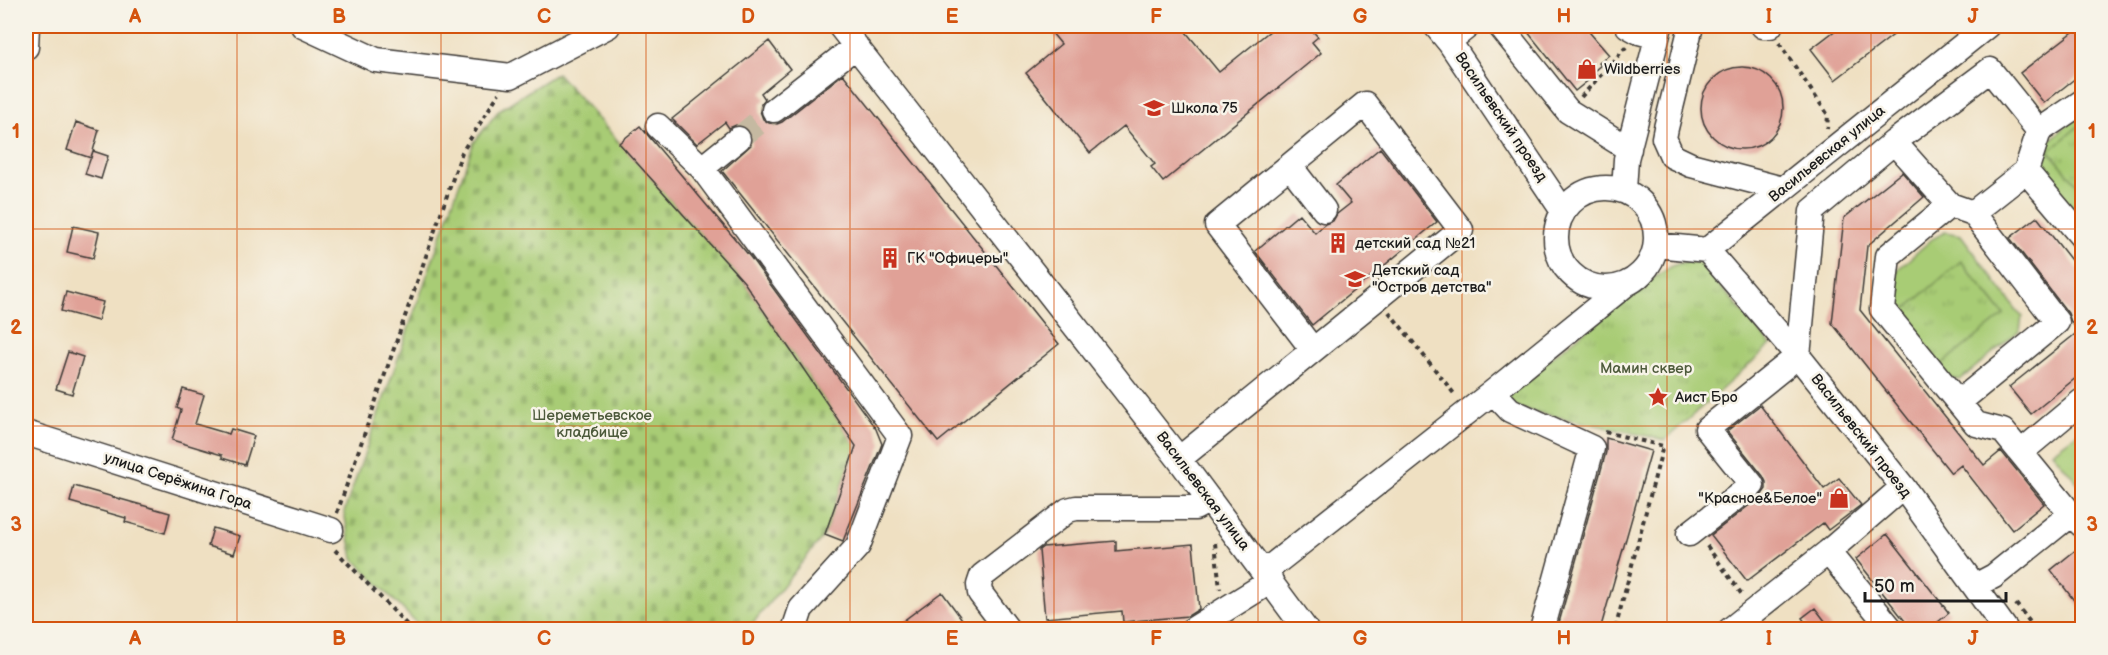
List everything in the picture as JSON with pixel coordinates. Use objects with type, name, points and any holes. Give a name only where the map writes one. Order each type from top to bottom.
[{"type":"street","points":[[303,26],[376,60],[510,76],[608,26]]},
{"type":"street","name":"Васильевская улица","points":[[840,26],[1179,459],[1306,630]]},
{"type":"street","points":[[1443,33],[1468,26]]},
{"type":"street","points":[[1500,26],[1568,111],[1629,149]]},
{"type":"street","points":[[1691,26],[1664,138],[1672,156],[1691,165],[1783,189]]},
{"type":"street","points":[[1763,26],[1769,26]]},
{"type":"street","name":"Васильевская улица","points":[[1707,250],[1987,26]]},
{"type":"street","points":[[1624,190],[1626,159],[1646,30]]},
{"type":"street","name":"Васильевский проезд","points":[[1443,33],[1563,211]]},
{"type":"street","points":[[774,110],[856,46]]},
{"type":"street","points":[[1692,531],[1752,485],[1707,429],[1798,356],[1812,212],[1908,149],[1990,70],[2039,131]]},
{"type":"street","points":[[1973,213],[2026,171],[2039,131],[2082,102]]},
{"type":"street","points":[[1179,459],[1461,230],[1365,104],[1217,225],[1313,350]]},
{"type":"street","points":[[658,126],[702,168],[900,436],[858,546],[801,609],[794,630]]},
{"type":"street","points":[[702,168],[738,139]]},
{"type":"street","points":[[1908,149],[1950,205],[1973,213],[2057,322],[1959,402]]},
{"type":"street","points":[[1290,166],[1324,210]]},
{"type":"street","points":[[2026,171],[2082,237]]},
{"type":"street","points":[[1192,630],[1268,577],[1468,411],[1625,285],[1640,276],[1651,262],[1656,245],[1656,228],[1650,212],[1639,198],[1624,190],[1607,187],[1590,189],[1574,198],[1563,211],[1556,227],[1559,258],[1568,271],[1580,281],[1594,287],[1610,288],[1625,285]]},
{"type":"street","points":[[1950,205],[1888,256],[1882,309],[1976,424],[2004,431],[2077,520],[1994,576],[1975,586]]},
{"type":"street","points":[[1656,245],[1707,250]]},
{"type":"street","name":"Васильевский проезд","points":[[1707,250],[1798,356],[1903,487],[2007,630]]},
{"type":"street","points":[[1492,393],[1510,410],[1592,448],[1542,630]]},
{"type":"street","points":[[2021,452],[2082,401]]},
{"type":"street","name":"улица Серёжина Гора","points":[[26,433],[331,530]]},
{"type":"street","points":[[1730,630],[1828,552],[1903,487]]},
{"type":"street","points":[[1008,630],[980,593],[979,585],[982,576],[1068,510],[1076,508],[1196,508],[1210,500]]},
{"type":"street","points":[[1828,552],[1892,630]]},
{"type":"path","points":[[1769,26],[1828,115]]},
{"type":"path","points":[[1568,111],[1646,30]]},
{"type":"path","points":[[412,630],[331,546],[331,530],[462,152],[510,76]]},
{"type":"path","points":[[1377,298],[1468,411]]},
{"type":"path","points":[[1592,448],[1599,430],[1663,446],[1615,630]]},
{"type":"path","points":[[1692,531],[1753,611]]},
{"type":"path","points":[[1215,542],[1222,611]]},
{"type":"path","points":[[2015,603],[2036,630]]},
{"type":"green space","name":"Шереметьевское кладбище","points":[[557,73],[744,282],[856,446],[825,534],[748,629],[422,629],[353,558],[344,512],[474,142],[499,110]]},
{"type":"green space","points":[[2082,113],[2082,225],[2034,169],[2037,151]]},
{"type":"green space","points":[[2082,123],[2082,190],[2049,151]]},
{"type":"green space","points":[[1945,232],[1961,235],[2022,317],[2020,330],[1960,380],[1946,377],[1895,314],[1897,270],[1932,239]]},
{"type":"green space","name":"Мамин сквер","points":[[1686,261],[1701,264],[1771,345],[1665,440],[1521,409],[1510,401],[1510,391],[1632,293],[1672,266]]},
{"type":"green space","points":[[1961,261],[2004,315],[1941,365],[1900,314]]},
{"type":"green space","points":[[2082,430],[2082,488],[2052,452]]},
{"type":"building","name":"Школа 75","points":[[1046,26],[1181,26],[1219,72],[1276,26],[1308,26],[1318,37],[1312,42],[1321,53],[1163,182],[1151,167],[1155,164],[1124,126],[1090,153],[1026,73],[1061,44]]},
{"type":"building","points":[[1523,26],[1584,26],[1609,55],[1599,63],[1601,65],[1594,71],[1596,74],[1575,91]]},
{"type":"building","points":[[1841,26],[1905,26],[1835,80],[1811,49]]},
{"type":"building","points":[[2081,26],[2082,73],[2044,103],[2020,73]]},
{"type":"building","name":"ГК \"Офицеры\"","points":[[769,41],[790,69],[761,93],[765,99],[760,111],[763,119],[769,123],[782,122],[843,74],[1059,344],[938,442],[722,171],[751,145],[752,136],[749,130],[736,125],[729,128],[725,122],[697,144],[672,119]]},
{"type":"building","points":[[1742,67],[1758,70],[1771,79],[1780,92],[1783,108],[1780,124],[1771,137],[1758,146],[1742,149],[1726,146],[1713,137],[1704,124],[1701,108],[1704,92],[1713,79],[1726,70]]},
{"type":"building","points":[[76,122],[99,130],[91,158],[67,150]]},
{"type":"building","points":[[640,126],[751,258],[876,429],[882,444],[843,541],[825,534],[856,446],[744,282],[619,143]]},
{"type":"building","name":"детский сад №21","points":[[1380,148],[1437,222],[1312,325],[1255,251],[1299,214],[1315,233],[1325,224],[1333,221],[1337,214],[1351,203],[1336,185]]},
{"type":"building","points":[[93,151],[108,156],[101,179],[85,174]]},
{"type":"building","points":[[1902,172],[1924,197],[1867,246],[1860,310],[1984,465],[2001,451],[2044,504],[2012,530],[1961,465],[1951,473],[1832,323],[1844,218]]},
{"type":"building","points":[[2037,217],[2082,274],[2082,373],[2031,414],[2009,387],[2079,331],[2071,322],[2068,313],[2010,238]]},
{"type":"building","points":[[73,226],[99,232],[93,258],[67,252]]},
{"type":"building","points":[[66,292],[103,302],[98,321],[61,311]]},
{"type":"building","points":[[68,352],[83,357],[72,394],[56,389]]},
{"type":"building","points":[[183,389],[204,395],[195,424],[229,434],[231,429],[254,436],[245,465],[222,458],[222,455],[172,440],[181,410],[177,408]]},
{"type":"building","points":[[1760,405],[1824,489],[1839,478],[1861,505],[1828,530],[1823,523],[1747,581],[1711,535],[1761,496],[1766,489],[1763,476],[1727,431]]},
{"type":"building","points":[[1606,438],[1651,451],[1600,630],[1557,630],[1606,452]]},
{"type":"building","points":[[74,486],[170,513],[165,533],[125,522],[126,518],[70,502]]},
{"type":"building","points":[[213,528],[240,536],[234,554],[208,546]]},
{"type":"building","points":[[1887,534],[1949,613],[1928,630],[1912,630],[1856,559]]},
{"type":"building","points":[[1116,541],[1116,551],[1193,544],[1199,609],[1188,616],[1123,622],[1122,611],[1045,618],[1039,550],[1043,547]]},
{"type":"building","points":[[2082,545],[2082,611],[2051,570]]},
{"type":"building","points":[[942,592],[970,630],[891,630]]},
{"type":"building","points":[[1815,608],[1832,630],[1811,630],[1802,618]]},
{"type":"tunnel","points":[[738,139],[774,110]]},
{"type":"place","name":"Wildberries","points":[[1587,69]]},
{"type":"place","name":"Школа 75","points":[[1154,108]]},
{"type":"place","name":"детский сад №21","points":[[1338,243]]},
{"type":"place","name":"ГК \"Офицеры\"","points":[[890,258]]},
{"type":"place","name":"Детский сад \"Остров детства\"","points":[[1355,279]]},
{"type":"place","name":"Аист Бро","points":[[1658,397]]},
{"type":"place","name":"\"Красное&Белое\"","points":[[1839,498]]}]
